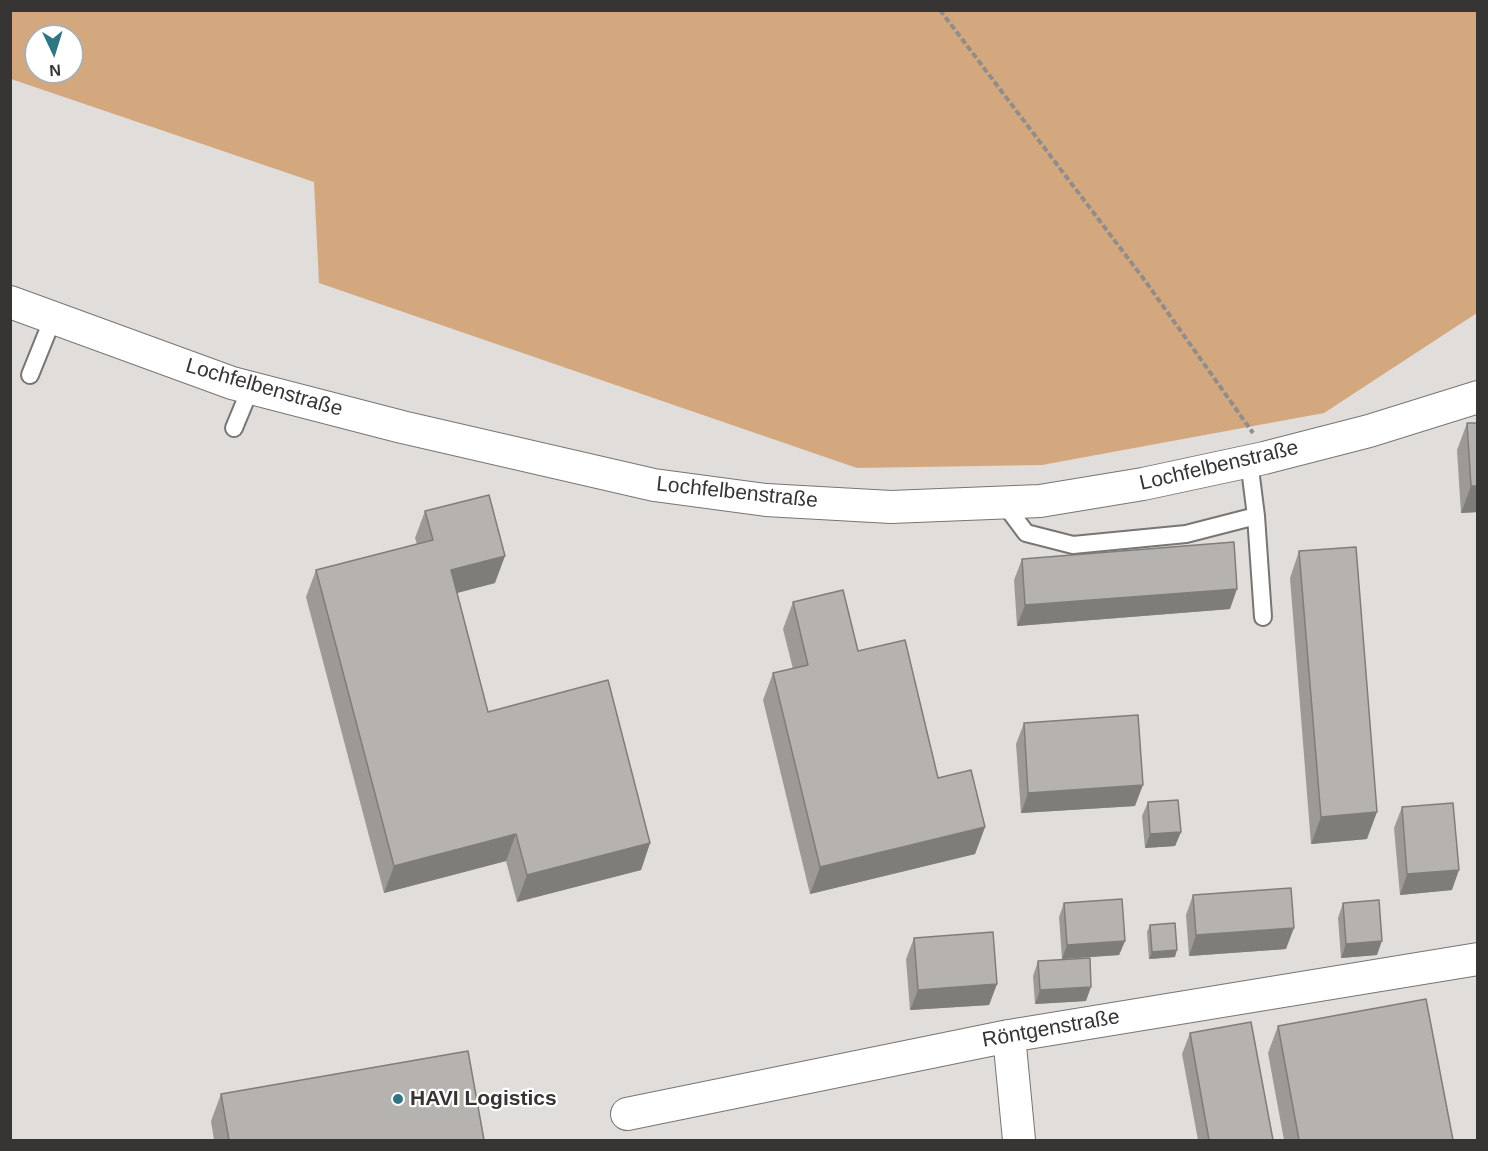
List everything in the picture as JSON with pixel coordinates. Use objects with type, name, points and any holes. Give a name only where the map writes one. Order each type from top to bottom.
[{"type":"street","name":"Lochfelbenstraße","points":[[10,302],[251,387],[402,427],[654,485],[766,500],[891,507],[1040,501],[1143,484],[1257,459],[1369,431],[1478,397]]},
{"type":"street","name":"Röntgenstraße","points":[[627,1114],[1009,1035],[1478,959]]},
{"type":"street","points":[[1009,1035],[1020,1140]]},
{"type":"lane","points":[[30,375],[53,318]]},
{"type":"lane","points":[[234,428],[251,387]]},
{"type":"lane","points":[[1257,459],[1256,516],[1263,617]]},
{"type":"lane","points":[[1003,502],[1026,533],[1073,545],[1186,534],[1256,516]]},
{"type":"path","points":[[940,10],[1146,282],[1251,429],[1257,459]]},
{"type":"shaded area","points":[[11,10],[1477,11],[1477,313],[1324,413],[1042,465],[857,468],[319,283],[314,182],[26,84],[84,84],[84,24],[24,24],[24,83],[11,79]]},
{"type":"building","points":[[1467,423],[1478,423],[1478,486],[1471,486]]},
{"type":"building","points":[[489,495],[505,556],[451,570],[488,712],[608,680],[650,843],[527,875],[516,834],[394,866],[316,570],[433,540],[425,511]]},
{"type":"building","points":[[1234,542],[1237,589],[1025,605],[1022,559]]},
{"type":"building","points":[[1356,547],[1377,812],[1321,817],[1299,551]]},
{"type":"building","points":[[843,590],[858,651],[905,640],[938,778],[971,770],[985,827],[820,867],[773,673],[808,665],[793,602]]},
{"type":"building","points":[[1138,715],[1143,785],[1028,793],[1024,723]]},
{"type":"building","points":[[1178,800],[1181,832],[1150,834],[1148,802]]},
{"type":"building","points":[[1453,803],[1459,870],[1407,874],[1402,807]]},
{"type":"building","points":[[1291,888],[1294,928],[1196,935],[1193,895]]},
{"type":"building","points":[[1122,899],[1125,941],[1067,945],[1064,903]]},
{"type":"building","points":[[1379,900],[1382,941],[1346,944],[1343,903]]},
{"type":"building","points":[[1175,923],[1177,950],[1152,952],[1150,925]]},
{"type":"building","points":[[993,932],[997,984],[918,990],[914,938]]},
{"type":"building","points":[[1090,958],[1091,987],[1040,990],[1038,961]]},
{"type":"building","points":[[1426,999],[1453,1140],[1299,1140],[1278,1026]]},
{"type":"building","points":[[1251,1022],[1273,1140],[1209,1140],[1190,1033]]},
{"type":"building","points":[[468,1051],[484,1140],[229,1140],[221,1094]]},
{"type":"place","name":"HAVI Logistics","points":[[398,1099]]}]
